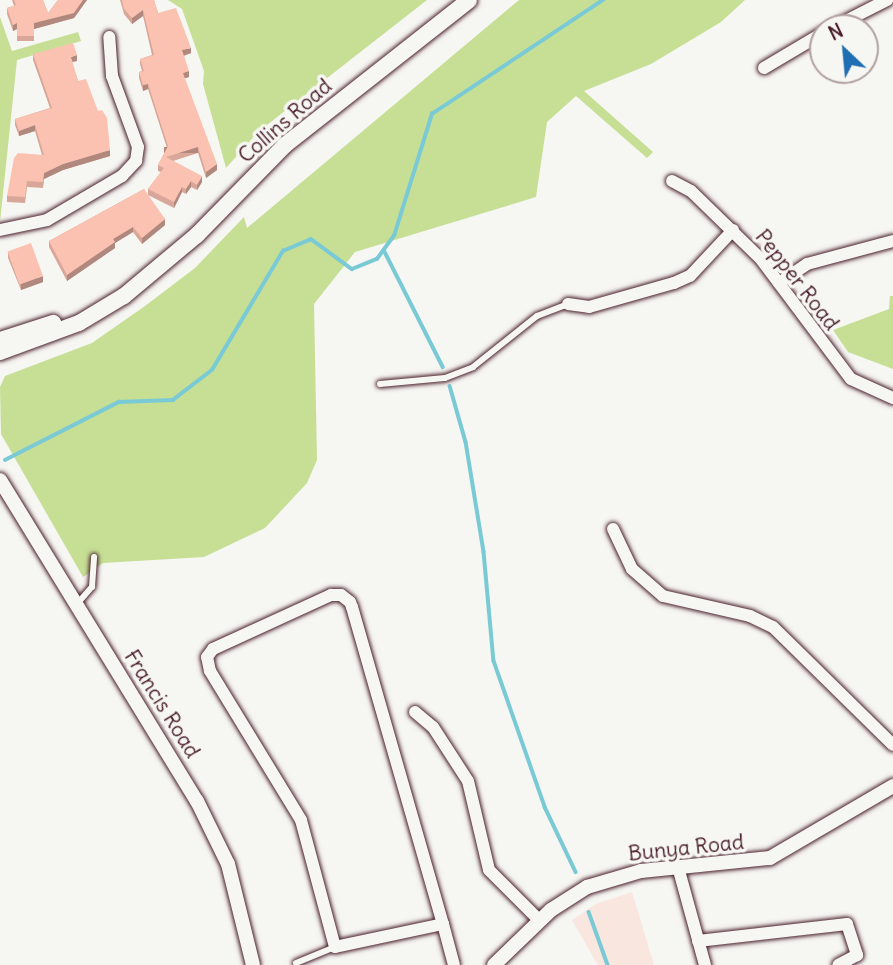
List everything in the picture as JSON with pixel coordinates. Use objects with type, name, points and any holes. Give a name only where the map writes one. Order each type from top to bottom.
[{"type":"main road","name":"Collins Road","points":[[0,352],[79,323],[138,283],[197,235],[285,145],[469,0]]},
{"type":"main road","name":"Collins Road","points":[[0,340],[55,322],[138,283]]},
{"type":"street","points":[[860,14],[887,0]]},
{"type":"street","points":[[0,230],[47,220],[122,176],[136,161],[138,147],[112,76],[109,37]]},
{"type":"street","points":[[764,68],[809,41]]},
{"type":"street","name":"Pepper Road","points":[[672,181],[691,191],[733,230],[779,283],[851,379],[893,398]]},
{"type":"street","points":[[568,304],[589,307],[690,276],[733,230]]},
{"type":"street","points":[[779,283],[807,264],[893,241]]},
{"type":"street","name":"Francis Road","points":[[0,480],[208,822],[236,888],[253,965]]},
{"type":"street","points":[[613,529],[632,569],[663,596],[750,616],[773,627],[893,745]]},
{"type":"street","points":[[443,924],[335,947],[298,811],[207,660],[213,649],[331,595],[341,595],[352,607],[443,924],[454,965]]},
{"type":"street","points":[[415,712],[433,727],[468,781],[488,870],[540,920]]},
{"type":"street","name":"Bunya Road","points":[[494,965],[540,920],[575,894],[603,880],[677,867],[770,858],[893,786]]},
{"type":"street","points":[[677,867],[705,965]]},
{"type":"street","points":[[698,941],[847,924],[857,955],[838,965]]},
{"type":"lane","points":[[380,384],[445,379],[473,367],[537,316],[568,304]]},
{"type":"lane","points":[[76,605],[92,587],[94,557]]},
{"type":"lane","points":[[296,963],[335,947]]},
{"type":"shaded area","points":[[632,892],[654,965],[598,965],[572,920],[596,904]]},
{"type":"green space","points":[[168,0],[427,0],[258,132],[226,168],[203,84],[204,71],[182,9]]},
{"type":"green space","points":[[519,0],[745,0],[721,22],[651,64],[584,91],[653,152],[647,158],[576,96],[547,122],[536,197],[355,252],[314,304],[317,460],[307,483],[265,528],[204,557],[103,563],[83,577],[1,434],[0,387],[5,376],[92,343],[145,306],[195,268],[244,217],[247,228]]},
{"type":"green space","points":[[0,17],[12,51],[78,32],[81,41],[17,60],[0,222]]},
{"type":"green space","points":[[890,296],[893,296],[893,369],[848,352],[833,330],[889,309]]},
{"type":"building","points":[[14,0],[43,0],[48,13],[58,0],[83,0],[74,13],[34,23],[34,36],[17,36],[17,23],[13,25],[7,8],[16,5]]},
{"type":"building","points":[[122,0],[154,0],[158,13],[176,8],[191,48],[182,50],[189,71],[183,73],[217,164],[206,172],[198,147],[166,157],[202,176],[197,185],[191,181],[186,189],[182,187],[174,202],[148,189],[164,168],[158,165],[168,146],[148,84],[143,85],[139,72],[144,71],[140,59],[154,55],[143,10],[132,18],[124,9]]},
{"type":"building","points":[[73,43],[77,55],[71,57],[78,81],[86,79],[98,111],[102,110],[107,118],[110,150],[63,164],[44,173],[43,182],[27,181],[25,197],[7,196],[14,158],[18,153],[44,155],[35,125],[19,131],[15,119],[52,108],[33,54]]},
{"type":"building","points":[[144,189],[165,219],[142,238],[133,227],[67,275],[49,241]]},
{"type":"building","points":[[31,243],[43,276],[19,284],[8,252]]},
{"type":"waterway","points":[[5,460],[119,402],[173,400],[212,370],[283,251],[311,239],[352,269],[377,259],[394,236],[432,114],[603,0]]},
{"type":"waterway","points":[[384,250],[443,367]]},
{"type":"waterway","points":[[450,386],[466,442],[484,552],[494,661],[545,807],[576,872]]},
{"type":"waterway","points":[[589,912],[608,965]]}]
